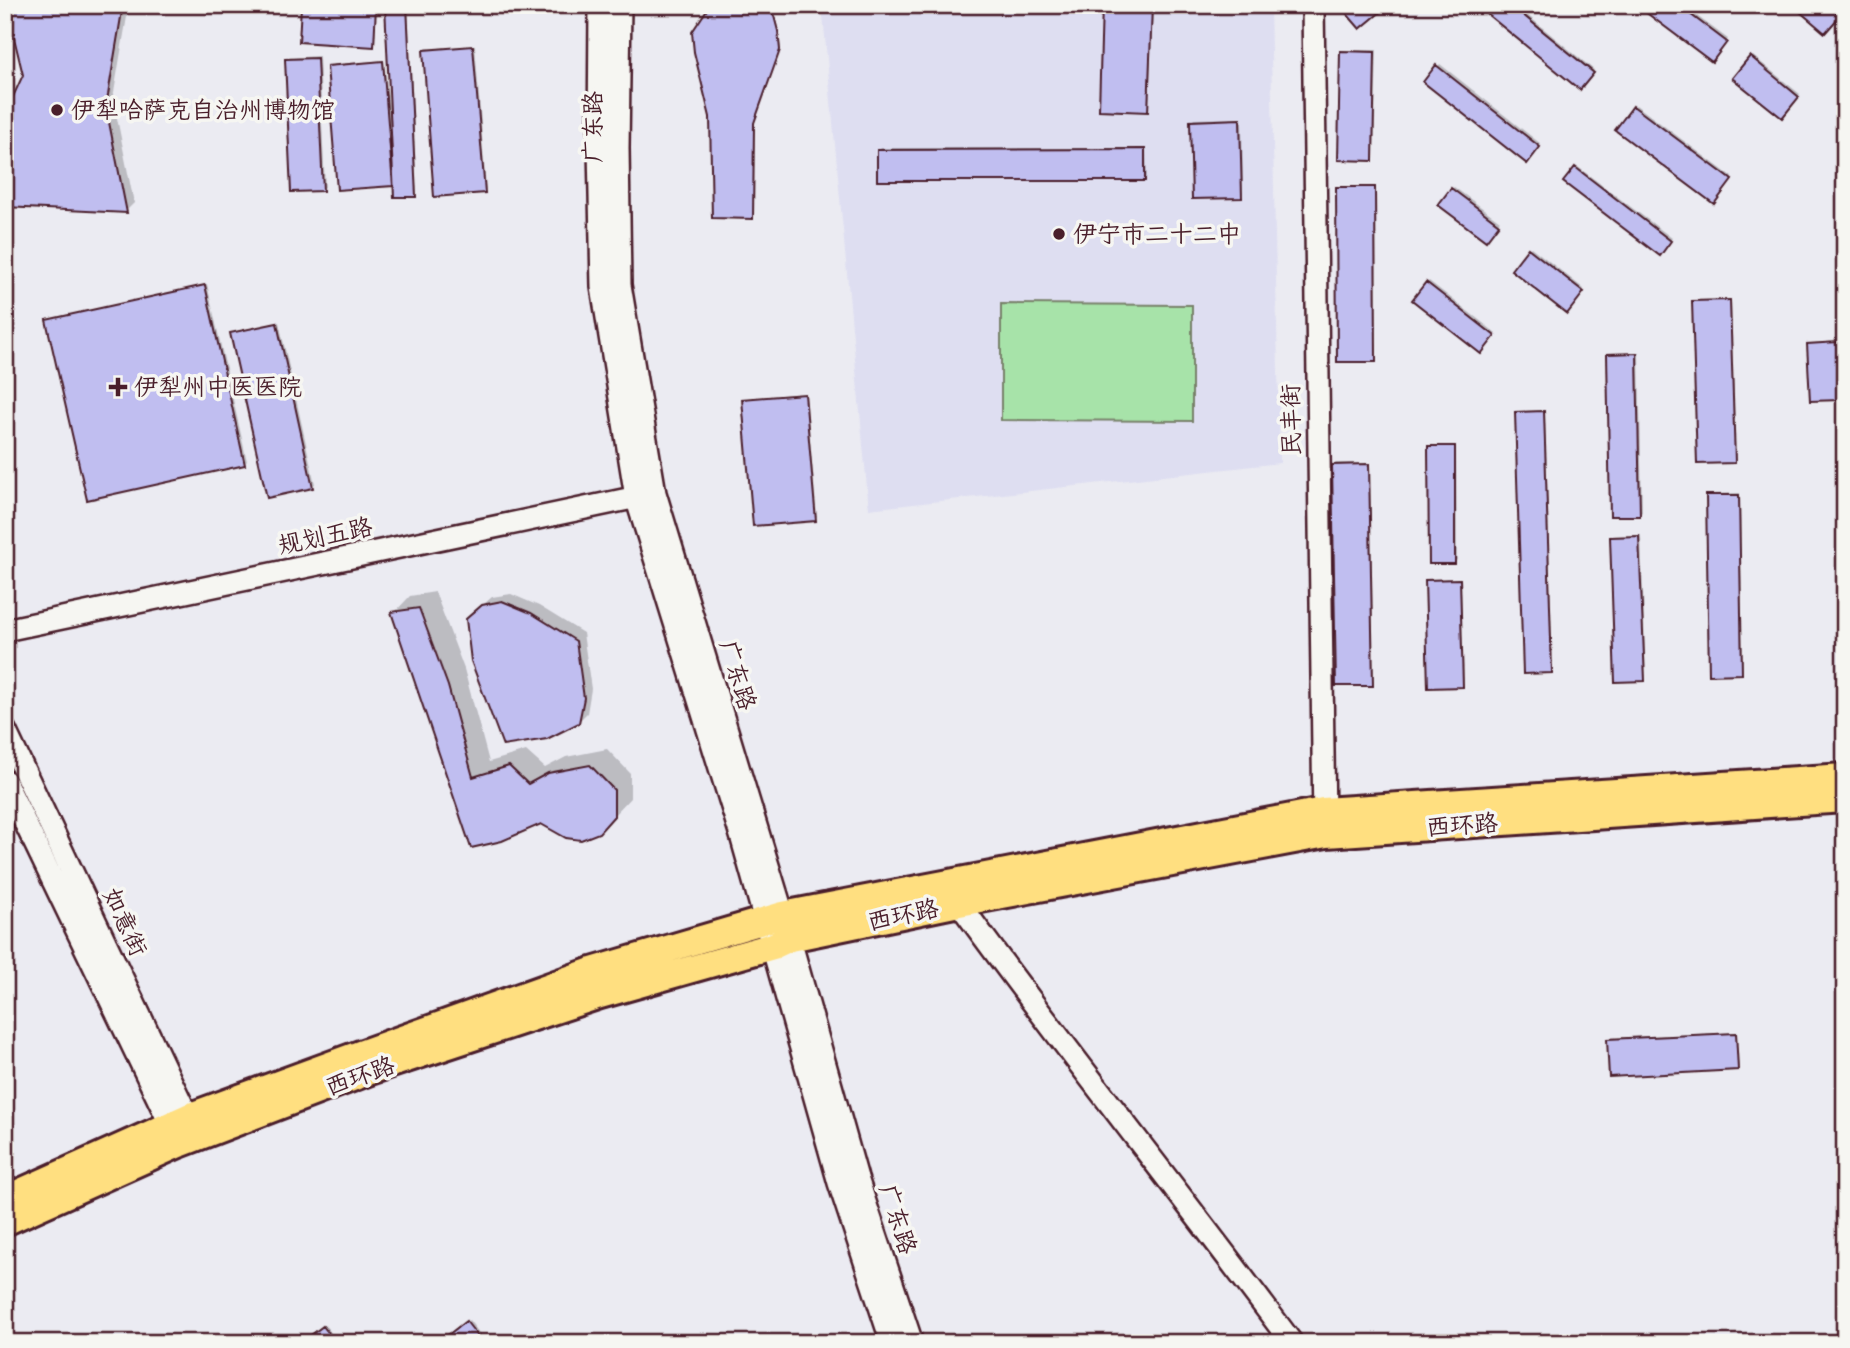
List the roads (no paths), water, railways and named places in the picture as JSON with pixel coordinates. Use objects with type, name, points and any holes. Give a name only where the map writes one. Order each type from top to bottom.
[{"type":"main road","name":"西环路","points":[[5,1199],[592,971],[778,930],[1324,822],[1845,776]]},
{"type":"main road","name":"西环路","points":[[778,930],[959,903],[1324,822],[1845,799]]},
{"type":"main road","name":"西环路","points":[[5,1222],[184,1131]]},
{"type":"street","name":"广东路","points":[[600,5],[602,287],[645,495],[778,930],[912,1343]]},
{"type":"street","name":"广东路","points":[[620,5],[620,285],[645,495]]},
{"type":"street","name":"民丰街","points":[[1313,5],[1324,822]]},
{"type":"street","name":"规划五路","points":[[5,630],[645,495]]},
{"type":"street","name":"如意街","points":[[5,730],[184,1131]]},
{"type":"street","name":"如意街","points":[[5,781],[184,1131]]},
{"type":"street","points":[[959,903],[1031,1002],[1292,1343]]},
{"type":"street","name":"广东路","points":[[778,930],[839,1183],[892,1343]]},
{"type":"place","name":"伊犁哈萨克自治州博物馆","points":[[57,110]]},
{"type":"place","name":"伊宁市二十二中","points":[[1059,234]]},
{"type":"place","name":"伊犁州中医医院","points":[[118,387]]}]
